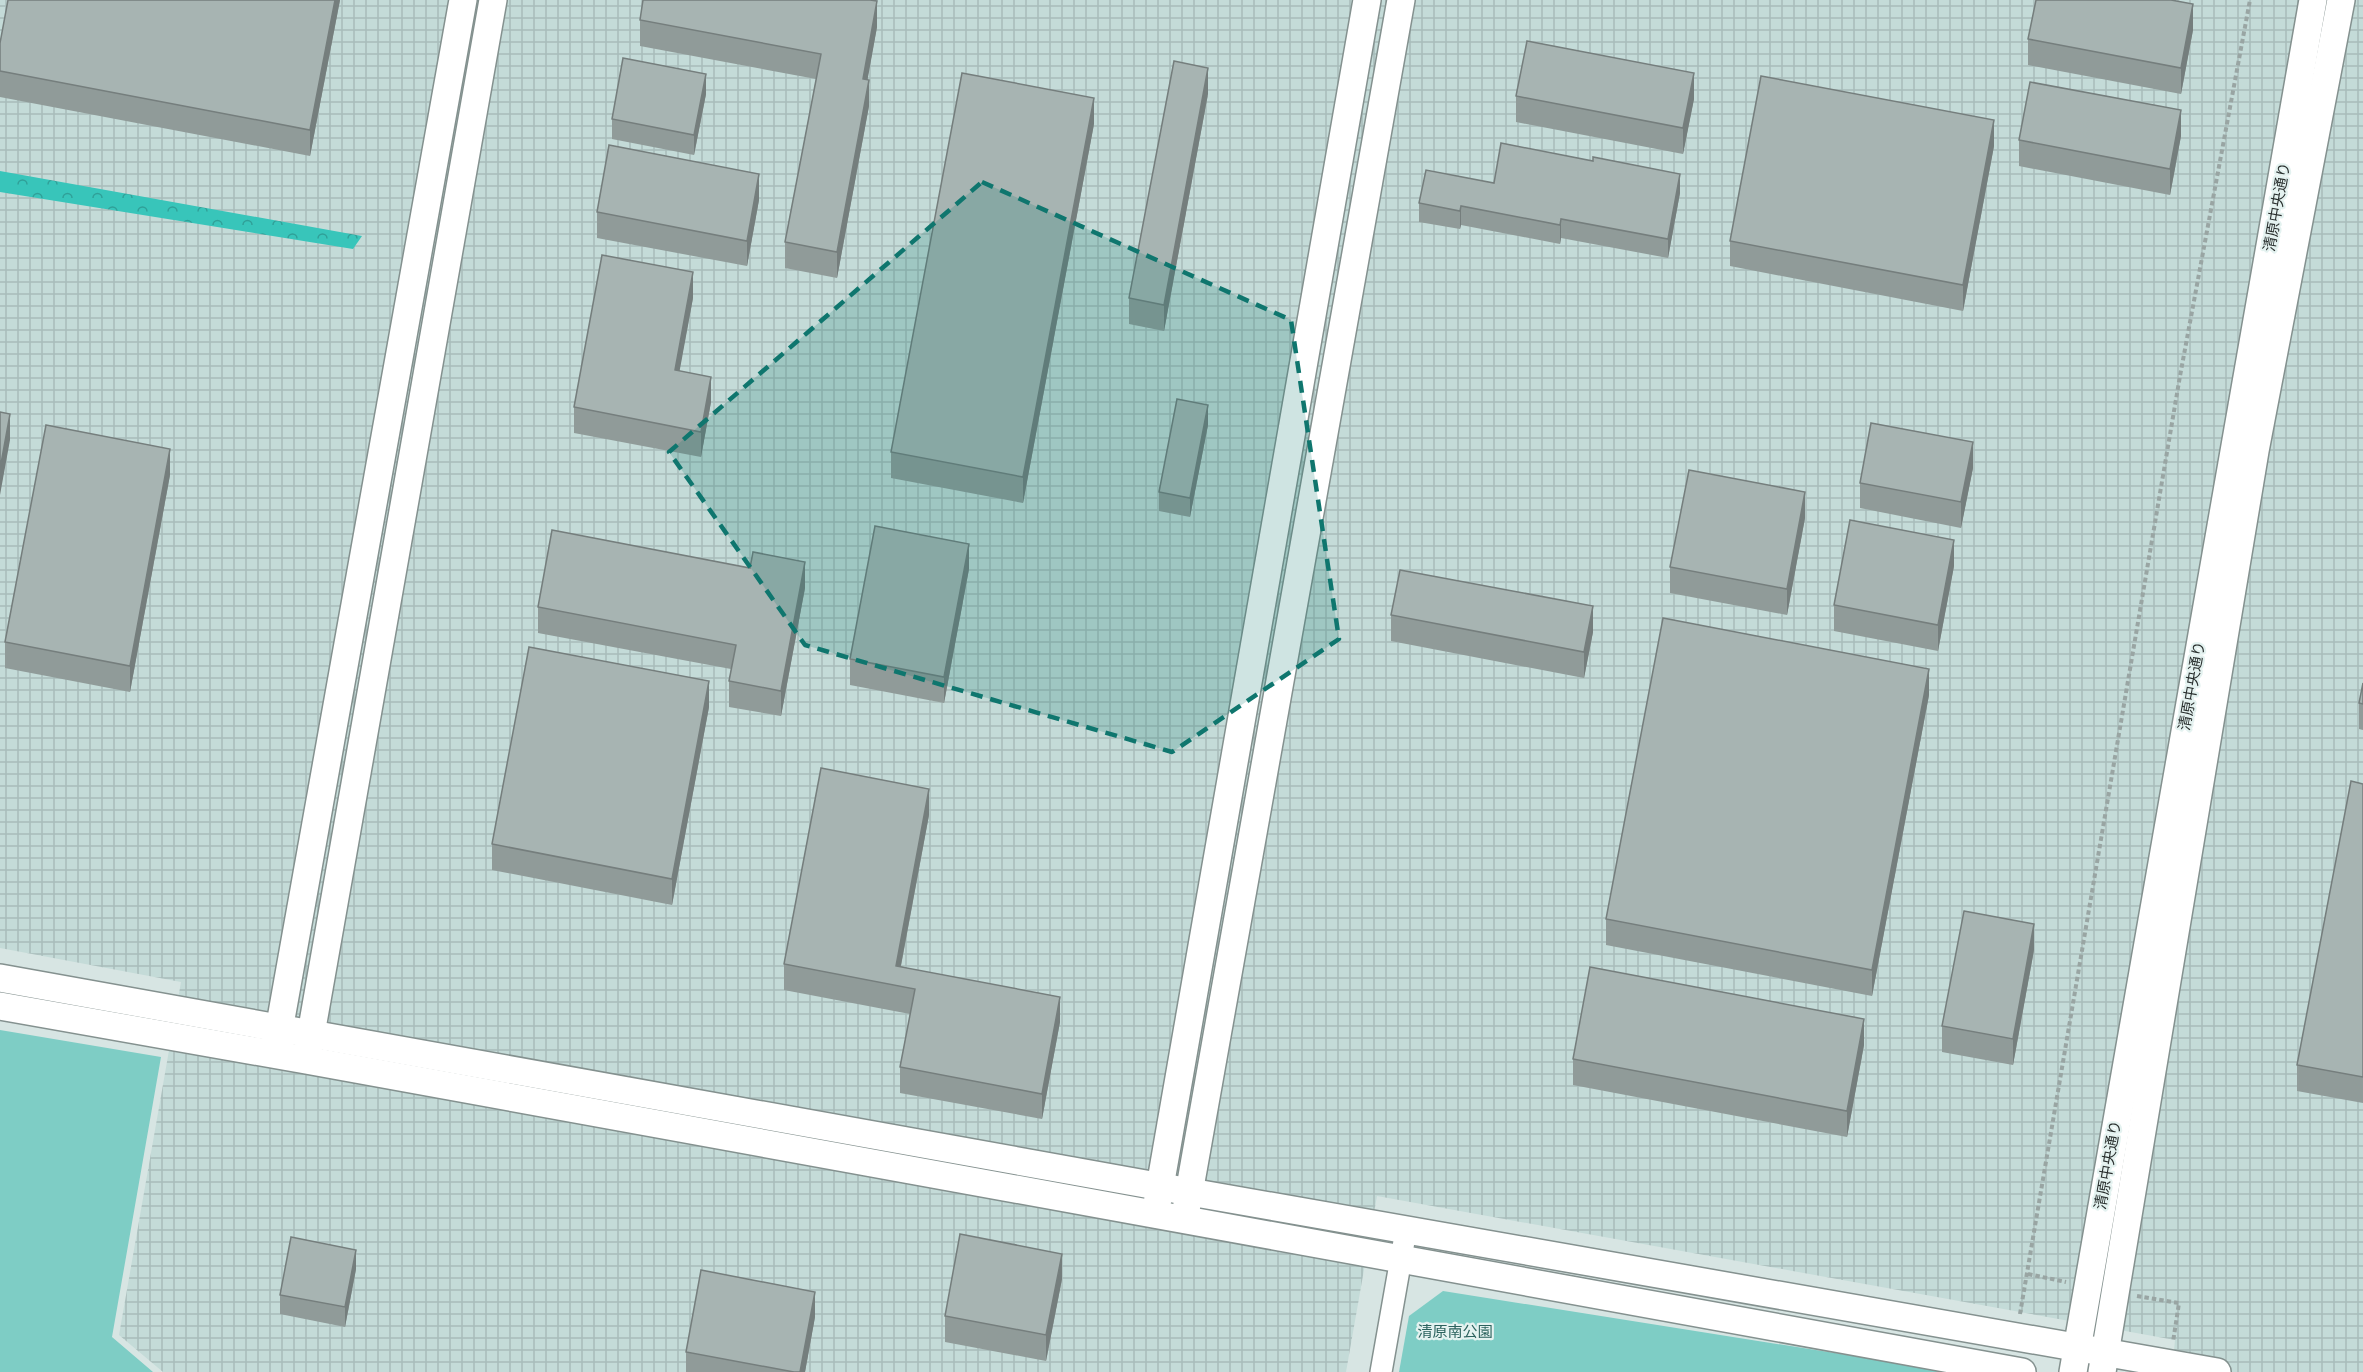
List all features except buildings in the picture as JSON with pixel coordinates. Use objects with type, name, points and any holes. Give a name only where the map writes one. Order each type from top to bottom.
[{"type":"street","points":[[277,1042],[463,0]]},
{"type":"street","points":[[309,1047],[493,0]]},
{"type":"street","points":[[1155,1214],[1367,0]]},
{"type":"street","points":[[1185,1219],[1401,0]]},
{"type":"street","name":"清原中央通り","points":[[2074,1359],[2313,0]]},
{"type":"street","name":"清原中央通り","points":[[2104,1362],[2255,451],[2341,0]]},
{"type":"street","points":[[0,978],[277,1042]]},
{"type":"street","points":[[0,1006],[309,1047],[1190,1192],[1406,1230],[2074,1359],[2217,1372]]},
{"type":"street","points":[[309,1047],[1155,1214],[2022,1372]]},
{"type":"street","points":[[1381,1372],[1406,1230]]},
{"type":"path","points":[[2019,1321],[2180,376],[2250,0]]},
{"type":"path","points":[[2028,1275],[2073,1284]]},
{"type":"path","points":[[2133,1295],[2179,1303],[2172,1346]]},
{"type":"highlighted area","points":[[982,182],[1291,320],[1339,639],[1172,752],[805,645],[669,452]]},
{"type":"shaded area","points":[[0,0],[2363,0],[2363,1372],[2172,1372],[2175,1340],[1377,1196],[1346,1372],[163,1372],[119,1335],[181,982],[0,948]]},
{"type":"green space","points":[[0,171],[362,236],[353,249],[0,192]]},
{"type":"green space","points":[[0,1030],[161,1057],[112,1337],[153,1372],[0,1372]]},
{"type":"green space","name":"清原南公園","points":[[1443,1291],[1954,1372],[1399,1372],[1409,1316]]}]
